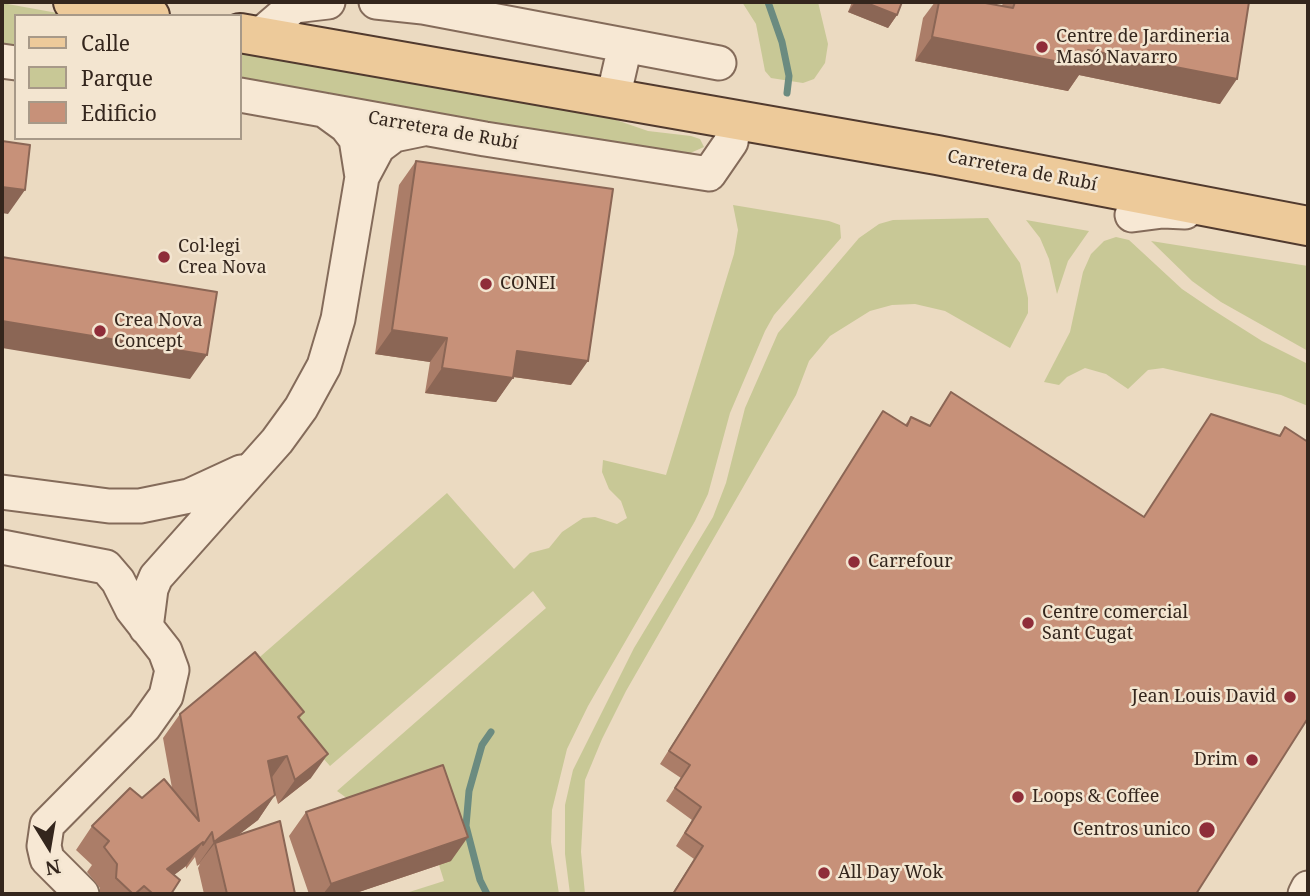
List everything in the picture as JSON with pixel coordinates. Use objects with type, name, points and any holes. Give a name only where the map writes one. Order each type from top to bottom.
[{"type":"main road","points":[[97,4],[141,14]]},
{"type":"main road","name":"Carretera de Rubí","points":[[250,34],[937,155],[1308,226]]},
{"type":"street","points":[[250,34],[294,6],[328,2]]},
{"type":"street","points":[[376,2],[423,7],[719,63]]},
{"type":"street","points":[[613,98],[625,46]]},
{"type":"street","name":"Carretera de Rubí","points":[[242,95],[709,174],[731,142],[734,119]]},
{"type":"street","points":[[324,110],[346,126],[356,139],[362,177]]},
{"type":"street","points":[[146,628],[151,589],[156,577],[258,463],[301,408],[324,366],[338,319],[362,177],[378,147],[394,135],[430,128]]},
{"type":"street","points":[[937,155],[975,183]]},
{"type":"street","points":[[1132,215],[1163,211],[1262,216]]},
{"type":"street","points":[[2,492],[109,506],[140,506],[189,496],[221,484],[258,463]]},
{"type":"street","points":[[2,547],[106,567],[136,567],[170,560]]},
{"type":"street","points":[[82,894],[47,859],[44,846],[47,825],[144,727],[166,696],[172,670],[165,651],[146,628],[106,567]]},
{"type":"street","points":[[1305,894],[1308,888]]},
{"type":"green space","points":[[742,2],[818,2],[828,44],[825,63],[814,79],[803,83],[771,78],[765,71],[756,24]]},
{"type":"green space","points":[[2,3],[63,14],[14,14],[14,46],[2,44]]},
{"type":"green space","points":[[242,45],[593,112],[648,131],[691,136],[700,139],[704,147],[688,154],[667,156],[242,82]]},
{"type":"green space","points":[[733,205],[829,221],[840,225],[841,238],[774,315],[765,331],[730,413],[708,494],[588,706],[567,749],[552,810],[551,842],[559,894],[403,894],[444,881],[439,865],[337,791],[546,608],[533,591],[330,766],[245,670],[447,493],[514,569],[530,553],[549,548],[562,532],[583,518],[595,517],[617,524],[627,518],[621,501],[609,489],[602,472],[603,460],[666,475],[734,254],[738,230]]},
{"type":"green space","points":[[988,218],[1020,263],[1028,298],[1028,313],[1010,348],[945,311],[915,304],[892,305],[870,311],[830,336],[809,361],[796,395],[626,691],[602,739],[585,780],[581,852],[585,894],[570,894],[565,854],[565,805],[573,770],[634,648],[713,517],[726,483],[745,408],[778,333],[859,238],[879,224],[893,220]]},
{"type":"green space","points":[[1026,220],[1089,231],[1068,261],[1057,294],[1049,259],[1040,238]]},
{"type":"green space","points":[[1116,237],[1129,240],[1182,289],[1210,308],[1262,341],[1308,364],[1308,406],[1281,395],[1163,368],[1148,370],[1128,389],[1106,374],[1085,368],[1067,377],[1059,385],[1044,382],[1070,332],[1083,272],[1091,254],[1104,241]]},
{"type":"green space","points":[[1151,241],[1308,266],[1308,351],[1221,302],[1192,281]]},
{"type":"building","points":[[864,2],[902,2],[897,15]]},
{"type":"building","name":"Centre de Jardineria Masó Navarro","points":[[939,2],[980,2],[1013,8],[1015,2],[1249,2],[1237,79],[1088,50],[1085,67],[932,37]]},
{"type":"building","points":[[2,141],[30,145],[25,190],[2,187]]},
{"type":"building","name":"CONEI","points":[[416,161],[613,189],[588,361],[517,351],[513,378],[442,368],[447,338],[392,330]]},
{"type":"building","points":[[2,257],[217,292],[207,355],[2,321]]},
{"type":"building","name":"Centre comercial Sant Cugat","points":[[951,392],[1144,517],[1211,414],[1280,436],[1285,427],[1308,442],[1308,718],[1196,894],[673,894],[703,846],[685,833],[701,807],[675,788],[690,765],[669,751],[883,411],[907,426],[911,417],[930,426]]},
{"type":"building","points":[[255,652],[304,712],[298,717],[328,754],[295,780],[287,756],[268,761],[275,795],[214,842],[212,832],[203,845],[203,842],[167,869],[180,880],[171,894],[153,894],[144,886],[133,894],[116,878],[117,864],[104,847],[109,841],[92,826],[130,788],[142,798],[164,779],[199,821],[180,714]]},
{"type":"building","points":[[443,765],[468,837],[331,884],[306,812]]},
{"type":"building","points":[[280,821],[295,894],[227,894],[215,843]]},
{"type":"waterway","points":[[768,2],[782,42],[789,76],[787,93]]},
{"type":"waterway","points":[[487,894],[480,880],[466,826],[469,791],[482,745],[491,732]]},
{"type":"place","name":"Centre de Jardineria Masó Navarro","points":[[1042,47]]},
{"type":"place","name":"Col·legi Crea Nova","points":[[164,257]]},
{"type":"place","name":"CONEI","points":[[486,284]]},
{"type":"place","name":"Crea Nova Concept","points":[[100,331]]},
{"type":"place","name":"Carrefour","points":[[854,562]]},
{"type":"place","name":"Centre comercial Sant Cugat","points":[[1028,623]]},
{"type":"place","name":"Jean Louis David","points":[[1290,697]]},
{"type":"place","name":"Drim","points":[[1252,760]]},
{"type":"place","name":"Loops & Coffee","points":[[1018,797]]},
{"type":"place","name":"Centros unico","points":[[1207,830]]},
{"type":"place","name":"All Day Wok","points":[[824,873]]}]
